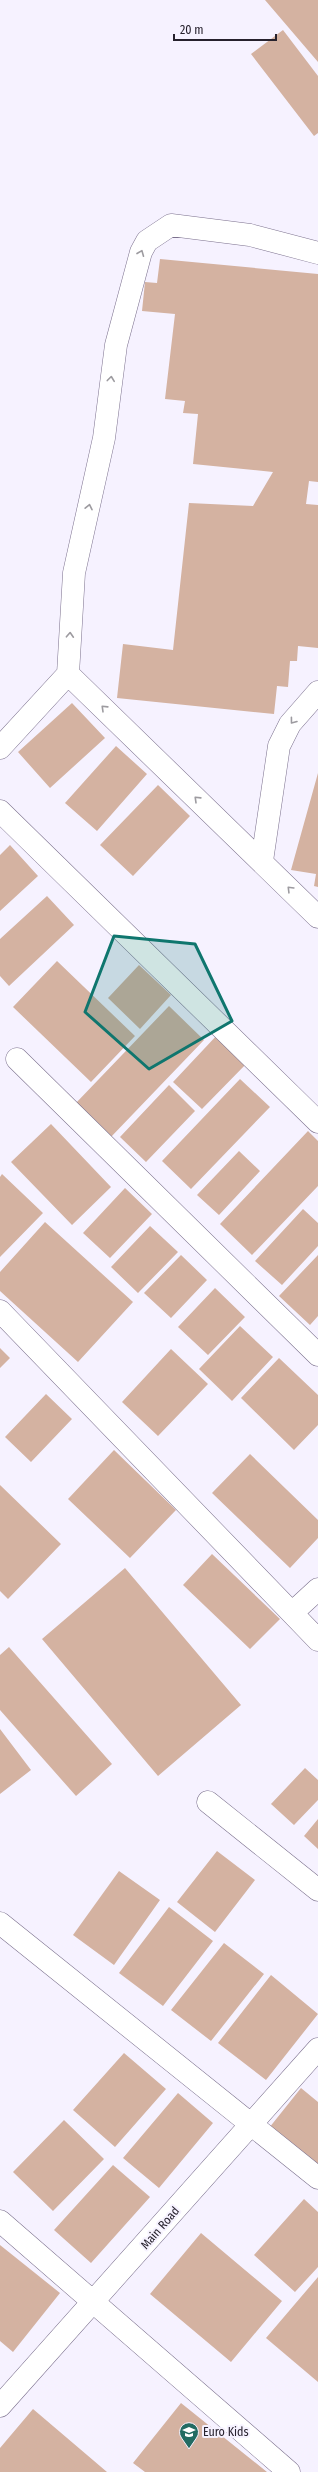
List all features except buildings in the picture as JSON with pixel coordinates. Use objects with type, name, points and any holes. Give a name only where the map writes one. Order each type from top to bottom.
[{"type":"street","points":[[0,748],[68,674],[74,573],[104,438],[116,345],[140,252],[147,241],[171,225],[250,234],[318,253]]},
{"type":"street","points":[[68,674],[318,917]]},
{"type":"street","points":[[262,861],[279,746],[290,724],[318,692]]},
{"type":"street","points":[[0,811],[318,1122]]},
{"type":"street","points":[[17,1059],[318,1354]]},
{"type":"street","points":[[0,1311],[318,1640]]},
{"type":"street","points":[[292,1613],[318,1589]]},
{"type":"street","points":[[208,1802],[318,1890]]},
{"type":"street","points":[[0,1923],[318,2178]]},
{"type":"street","name":"Main Road","points":[[0,2406],[318,2049]]},
{"type":"street","points":[[0,2222],[289,2472]]},
{"type":"highlighted area","points":[[114,936],[195,944],[232,1021],[149,1069],[85,1012]]},
{"type":"place","name":"Euro Kids","points":[[189,2449]]}]
